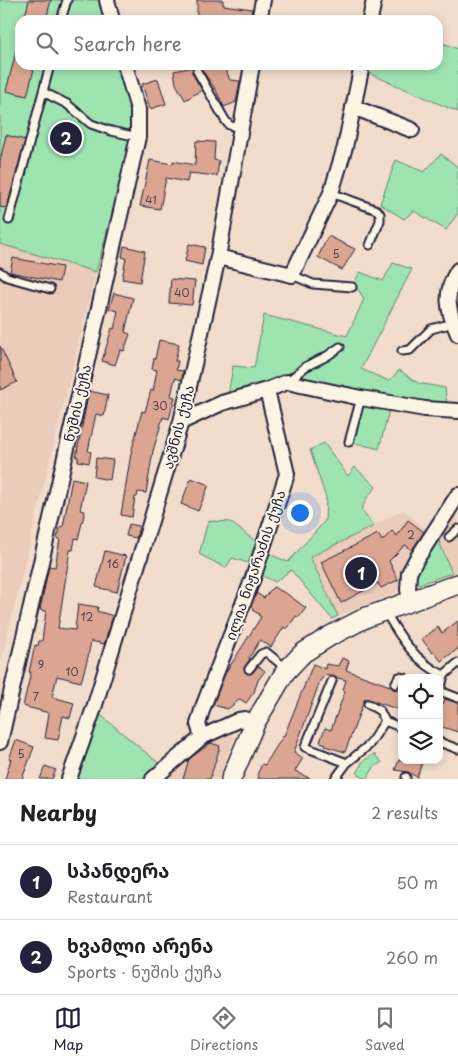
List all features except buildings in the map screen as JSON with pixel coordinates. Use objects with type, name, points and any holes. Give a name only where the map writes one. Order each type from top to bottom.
[{"type":"main road","points":[[231,779],[255,723],[288,669],[303,653],[330,636],[384,611],[458,584]]},
{"type":"street","points":[[107,0],[111,15]]},
{"type":"street","points":[[260,15],[263,0]]},
{"type":"street","points":[[371,15],[374,0]]},
{"type":"street","name":"ნუშის ქუჩა","points":[[0,742],[138,137],[138,109],[126,70]]},
{"type":"street","name":"ავშნის ქუჩა","points":[[69,779],[94,708],[181,422],[218,257],[251,70]]},
{"type":"street","points":[[218,257],[292,275],[331,192],[345,147],[361,70]]},
{"type":"street","points":[[353,107],[412,130]]},
{"type":"street","points":[[455,328],[448,303],[452,280],[458,270]]},
{"type":"street","points":[[181,422],[222,403],[287,382],[425,409],[458,411]]},
{"type":"street","name":"ილია ნიჟარაძის ქუჩა","points":[[202,737],[198,724],[203,708],[253,578],[287,474],[267,390]]},
{"type":"street","points":[[412,601],[408,590],[408,573],[458,495]]},
{"type":"street","points":[[153,779],[202,737],[239,720],[245,719],[255,723]]},
{"type":"lane","points":[[63,15],[67,0]]},
{"type":"lane","points":[[9,220],[49,70]]},
{"type":"lane","points":[[197,71],[225,120],[229,125],[242,129]]},
{"type":"lane","points":[[43,92],[67,104],[91,124],[110,131],[138,137]]},
{"type":"lane","points":[[331,192],[377,210],[380,214],[380,222],[370,245]]},
{"type":"lane","points":[[0,272],[6,277],[50,289]]},
{"type":"lane","points":[[292,275],[313,284],[352,287]]},
{"type":"lane","points":[[402,351],[410,350],[431,329],[455,328]]},
{"type":"lane","points":[[287,382],[305,367],[340,347]]},
{"type":"lane","points":[[349,442],[361,398]]},
{"type":"lane","points":[[449,537],[458,529]]},
{"type":"lane","points":[[384,611],[417,658],[433,671],[444,675]]},
{"type":"lane","points":[[249,668],[261,654],[266,652],[288,669]]},
{"type":"lane","points":[[443,679],[444,675],[458,663]]},
{"type":"lane","points":[[394,684],[398,678]]},
{"type":"lane","points":[[332,681],[305,747],[347,763]]},
{"type":"lane","points":[[443,691],[458,698]]},
{"type":"lane","points":[[368,704],[380,710],[385,721],[398,726]]},
{"type":"lane","points":[[335,779],[347,763],[369,745],[385,721]]},
{"type":"lane","points":[[443,743],[458,749]]},
{"type":"shaded area","points":[[0,244],[96,272],[0,665]]},
{"type":"shaded area","points":[[458,508],[458,574],[452,576],[438,539]]},
{"type":"shaded area","points":[[403,510],[427,530],[400,575],[398,592],[338,616],[310,557]]},
{"type":"shaded area","points":[[222,732],[235,736],[219,779],[156,779],[190,751]]},
{"type":"green space","points":[[0,0],[100,0],[104,15],[15,15],[15,70],[120,70],[135,120],[130,147],[96,272],[0,244]]},
{"type":"green space","points":[[443,43],[458,49],[458,112],[366,72],[366,70],[443,70]]},
{"type":"green space","points":[[441,154],[458,167],[458,213],[446,230],[414,211],[404,219],[380,204],[396,160],[424,172]]},
{"type":"green space","points":[[393,263],[412,269],[361,369],[389,381],[399,370],[418,383],[445,388],[447,406],[289,379],[228,396],[233,366],[254,368],[264,315],[347,336],[364,299],[354,283],[360,272],[383,281]]},
{"type":"green space","points":[[365,401],[390,406],[379,449],[352,442]]},
{"type":"green space","points":[[324,443],[348,476],[355,467],[376,487],[368,496],[361,510],[374,526],[310,557],[338,616],[332,619],[291,570],[275,582],[257,573],[265,552],[288,562],[325,521],[326,498],[310,450]]},
{"type":"green space","points":[[208,521],[230,522],[257,542],[248,563],[232,558],[226,568],[199,554]]},
{"type":"green space","points":[[438,539],[452,573],[416,585],[417,573]]},
{"type":"green space","points":[[97,712],[161,765],[144,779],[78,779],[75,777]]},
{"type":"green space","points":[[374,754],[382,762],[374,767],[367,779],[357,774],[362,762]]},
{"type":"place","name":"ხვამლი არენა","points":[[66,138]]},
{"type":"place","name":"სპანდერა","points":[[361,573]]}]
